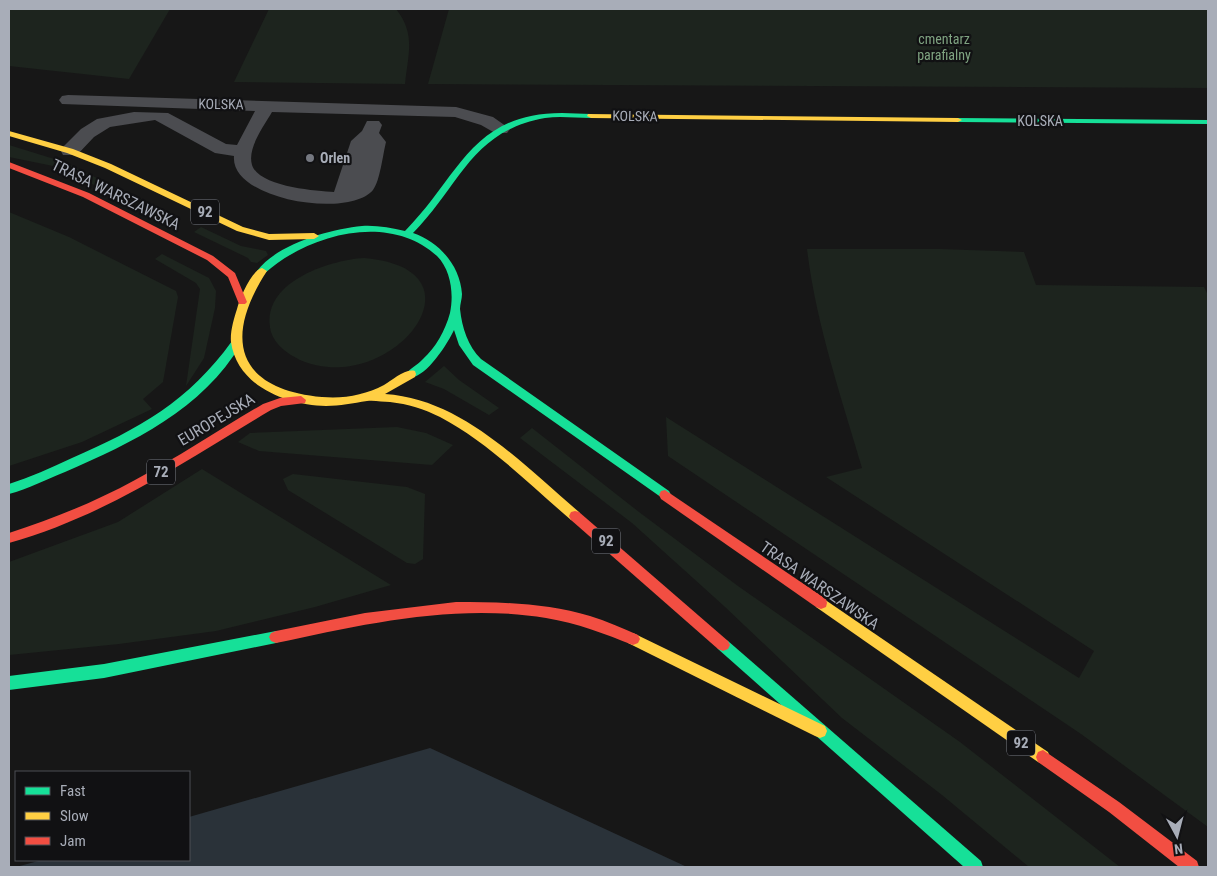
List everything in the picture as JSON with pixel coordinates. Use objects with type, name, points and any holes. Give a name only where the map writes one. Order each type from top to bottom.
[{"type":"main road","name":"KOLSKA","points":[[501,129],[546,116],[1208,122]]},
{"type":"main road","points":[[407,234],[433,206],[476,146],[501,129]]},
{"type":"main road","name":"TRASA WARSZAWSKA","points":[[9,133],[70,151],[137,179],[240,229],[256,234],[274,238],[295,238],[347,231]]},
{"type":"main road","name":"TRASA WARSZAWSKA","points":[[9,165],[53,180],[84,194],[210,258],[227,268],[236,280],[242,302]]},
{"type":"main road","name":"92","points":[[367,397],[400,381],[429,362],[448,338],[456,312],[456,286],[450,268],[442,256],[425,242],[407,234],[379,229],[347,231],[296,248],[276,260],[257,276],[246,291],[242,302],[236,344],[245,365],[262,383],[280,394],[308,400],[342,401],[367,397],[388,398],[422,404],[443,413],[485,442],[597,534],[974,867]]},
{"type":"main road","name":"TRASA WARSZAWSKA","points":[[456,312],[459,338],[466,351],[506,384],[1114,807],[1191,867]]},
{"type":"main road","name":"EUROPEJSKA","points":[[9,489],[90,456],[154,423],[177,408],[204,384],[222,365],[236,344]]},
{"type":"main road","name":"EUROPEJSKA","points":[[9,538],[59,521],[161,472],[267,406],[280,402],[308,400]]},
{"type":"main road","points":[[9,683],[104,670],[218,650],[347,621],[415,611],[497,607],[546,613],[591,623],[628,637],[820,731]]},
{"type":"lane","name":"KOLSKA","points":[[68,100],[456,112],[487,121],[501,129]]},
{"type":"lane","points":[[70,151],[84,134],[105,121],[130,117],[162,117],[267,105]]},
{"type":"lane","points":[[267,105],[244,151],[243,164],[246,173],[255,182],[286,191],[342,198],[355,194],[365,187],[377,142],[370,134],[378,109]]},
{"type":"lane","points":[[162,117],[222,149],[244,151]]},
{"type":"green space","points":[[9,9],[170,9],[129,79],[9,66]]},
{"type":"green space","points":[[269,9],[396,9],[406,27],[408,36],[409,54],[405,84],[234,82]]},
{"type":"green space","name":"cmentarz parafialny","points":[[449,9],[1208,9],[1208,88],[428,84]]},
{"type":"green space","points":[[9,145],[64,162],[179,218],[173,221],[53,166],[9,157]]},
{"type":"green space","points":[[9,212],[69,237],[176,291],[178,297],[163,382],[143,399],[152,409],[82,442],[9,466]]},
{"type":"green space","points":[[201,227],[241,246],[266,251],[268,255],[257,263],[251,262],[248,258],[194,232]]},
{"type":"green space","points":[[807,249],[940,249],[1024,252],[1036,285],[1204,287],[1208,295],[1208,827],[1081,734],[668,456],[666,417],[1079,678],[1094,651],[826,477],[862,468],[816,305]]},
{"type":"green space","points":[[162,254],[209,278],[216,291],[215,308],[204,358],[186,386],[200,289],[196,283],[155,259]]},
{"type":"green space","points":[[364,258],[402,267],[422,284],[425,305],[414,328],[394,348],[366,362],[334,367],[300,360],[282,349],[271,332],[270,315],[275,300],[285,288],[300,277],[316,269]]},
{"type":"green space","points":[[444,366],[459,380],[499,408],[489,415],[444,389],[425,382]]},
{"type":"green space","points":[[397,427],[426,433],[453,445],[432,465],[259,451],[238,442],[250,433]]},
{"type":"green space","points":[[532,428],[639,512],[738,586],[960,742],[1120,867],[1029,867],[942,795],[842,718],[724,606],[632,523],[520,438]]},
{"type":"green space","points":[[202,469],[391,585],[315,607],[216,631],[119,644],[9,655],[9,562],[118,522]]},
{"type":"green space","points":[[293,474],[407,487],[425,494],[423,559],[415,564],[407,563],[288,490],[283,479]]},
{"type":"shaded area","points":[[430,748],[687,867],[16,867],[38,861],[190,861],[190,817]]},
{"type":"traffic: fast","points":[[407,234],[433,206],[477,147],[503,128],[522,121],[545,116],[591,116]]},
{"type":"traffic: fast","points":[[958,120],[1208,122]]},
{"type":"traffic: fast","points":[[363,229],[398,232],[430,245],[445,259],[454,276],[457,294],[455,312],[449,331],[439,348],[426,363],[411,374]]},
{"type":"traffic: fast","points":[[262,271],[296,247],[322,237],[363,229]]},
{"type":"traffic: fast","points":[[456,311],[462,338],[468,351],[477,362],[665,495]]},
{"type":"traffic: fast","points":[[9,489],[32,481],[117,443],[163,417],[203,385],[221,366],[236,344]]},
{"type":"traffic: fast","points":[[9,683],[104,671],[276,637]]},
{"type":"traffic: fast","points":[[723,645],[975,867]]},
{"type":"traffic: slow","points":[[591,116],[958,120]]},
{"type":"traffic: slow","points":[[9,133],[70,151],[108,166],[240,229],[269,237],[314,236]]},
{"type":"traffic: slow","points":[[262,271],[253,282],[245,301],[236,341],[240,359],[250,374],[265,385],[283,394],[303,399],[343,402],[374,394],[411,374]]},
{"type":"traffic: slow","points":[[367,397],[396,399],[424,405],[463,425],[502,454],[575,516]]},
{"type":"traffic: slow","points":[[821,603],[1043,757]]},
{"type":"traffic: slow","points":[[633,639],[820,731]]},
{"type":"traffic: jam","points":[[9,165],[86,195],[210,258],[232,275],[242,302]]},
{"type":"traffic: jam","points":[[9,538],[67,518],[141,483],[267,407],[280,402],[301,400]]},
{"type":"traffic: jam","points":[[665,495],[821,603]]},
{"type":"traffic: jam","points":[[575,516],[723,645]]},
{"type":"traffic: jam","points":[[276,637],[320,627],[410,612],[456,608],[501,608],[546,612],[590,622],[633,639]]},
{"type":"traffic: jam","points":[[1043,757],[1114,807],[1191,867]]},
{"type":"place","name":"Orlen","points":[[310,158]]}]
